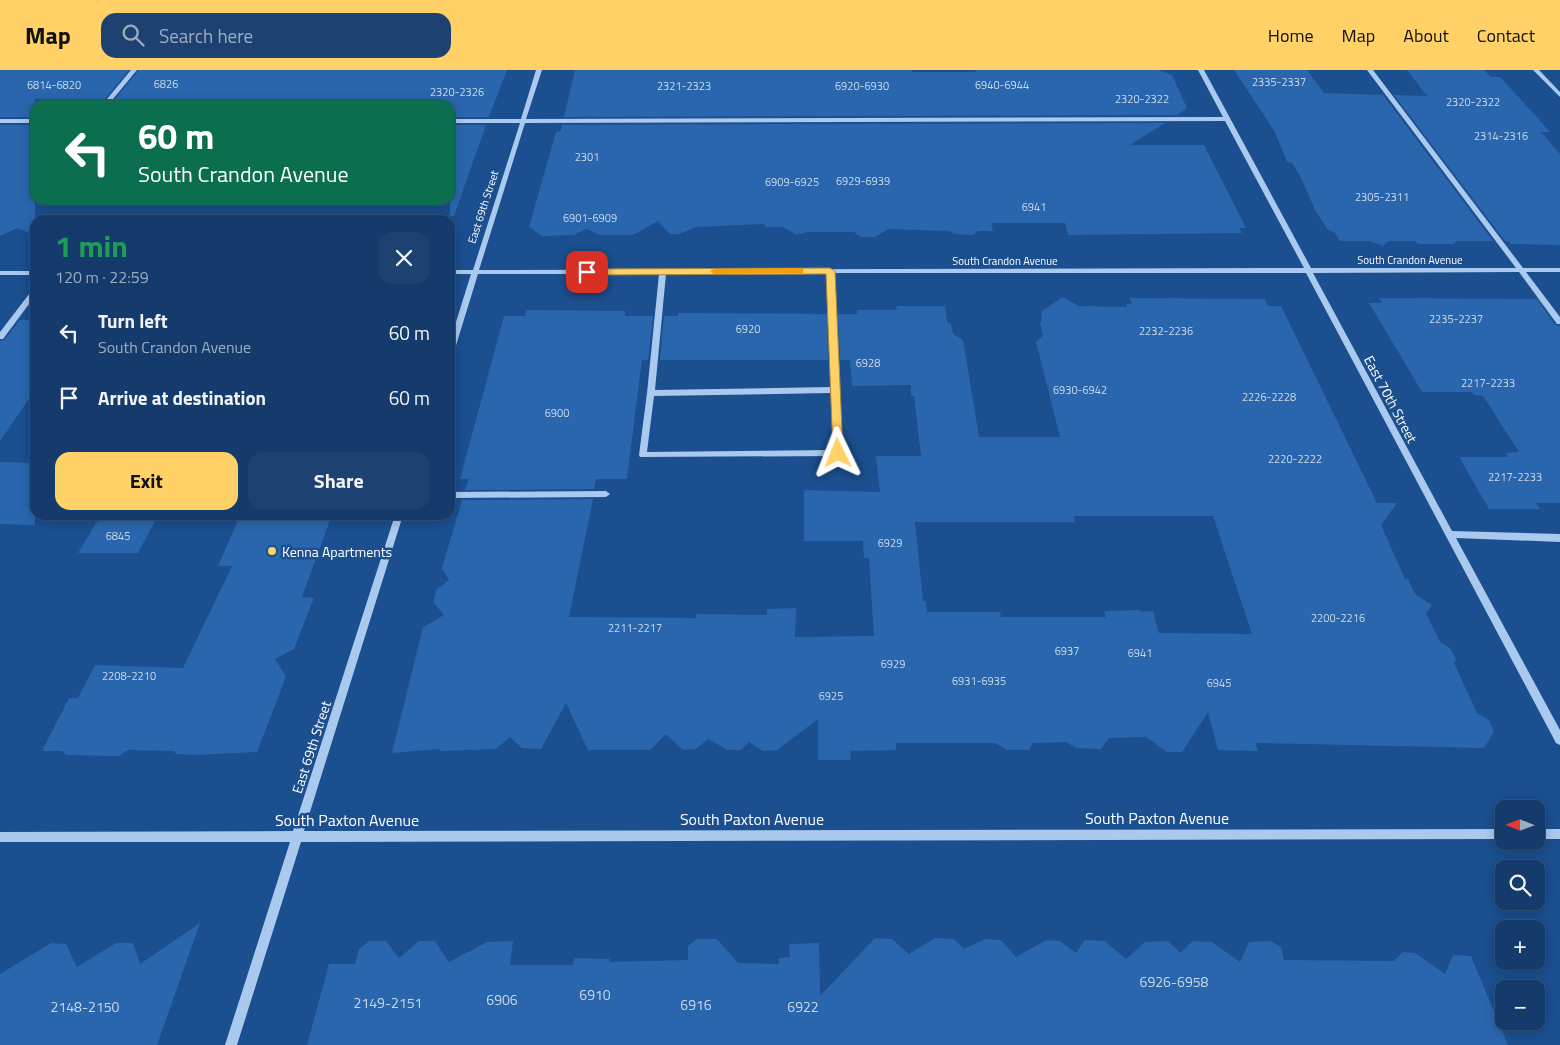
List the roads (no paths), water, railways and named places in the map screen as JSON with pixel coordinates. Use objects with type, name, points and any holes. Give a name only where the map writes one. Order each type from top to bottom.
[{"type":"street","points":[[109,100],[134,70]]},
{"type":"street","name":"East 69th Street","points":[[455,336],[539,70]]},
{"type":"street","name":"East 70th Street","points":[[1201,70],[1560,740]]},
{"type":"street","points":[[1370,70],[1560,322]]},
{"type":"street","points":[[1536,70],[1560,95]]},
{"type":"street","points":[[455,121],[1227,119]]},
{"type":"street","points":[[0,121],[30,121]]},
{"type":"street","name":"South Crandon Avenue","points":[[455,272],[1560,270]]},
{"type":"street","points":[[663,272],[643,455],[838,453],[830,271]]},
{"type":"street","points":[[0,273],[30,273]]},
{"type":"street","points":[[0,336],[30,297]]},
{"type":"street","points":[[651,393],[835,390]]},
{"type":"street","points":[[455,495],[606,494]]},
{"type":"street","name":"East 69th Street","points":[[231,1045],[396,520]]},
{"type":"street","points":[[1449,534],[1560,538]]},
{"type":"street","name":"South Paxton Avenue","points":[[0,837],[1495,834]]},
{"type":"street","points":[[1545,834],[1560,834]]},
{"type":"place","name":"Kenna Apartments","points":[[272,551]]}]
